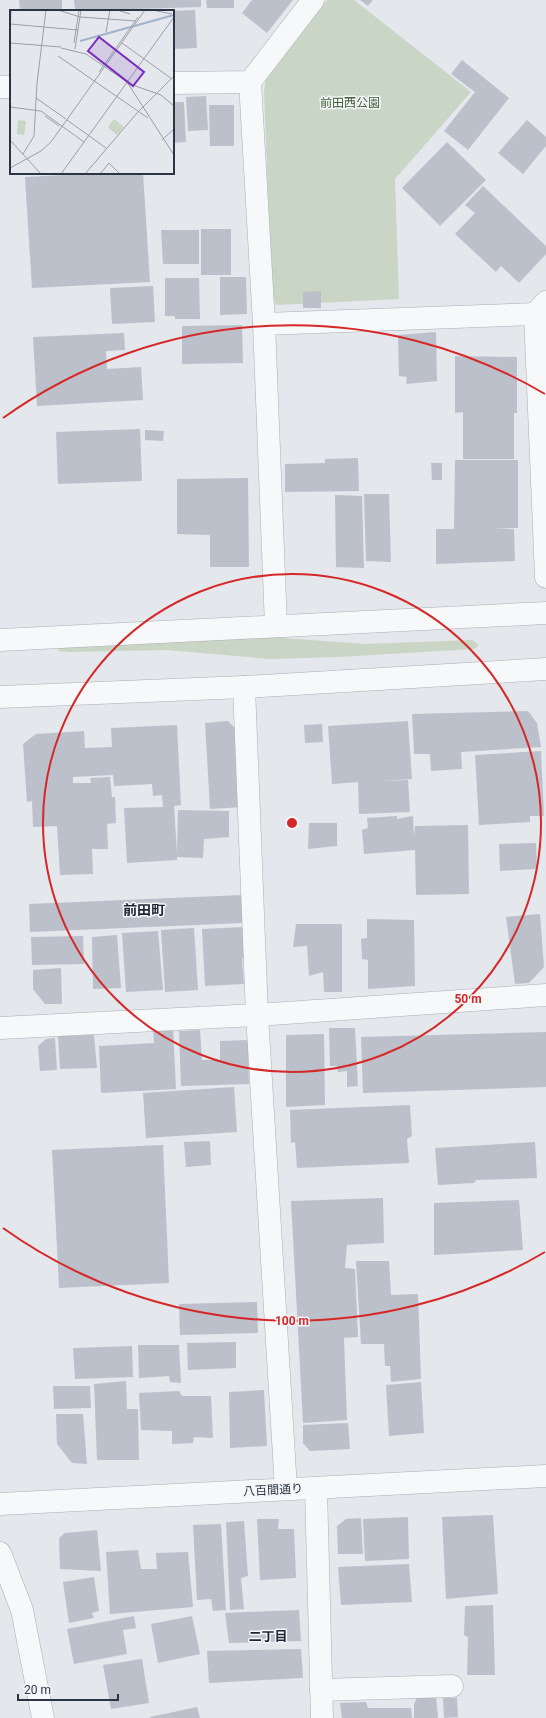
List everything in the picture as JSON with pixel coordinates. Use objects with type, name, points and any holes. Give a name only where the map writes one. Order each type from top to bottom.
[{"type":"street","points":[[276,626],[264,324],[250,82],[313,0]]},
{"type":"street","points":[[174,83],[250,82]]},
{"type":"street","points":[[264,324],[540,308],[546,577]]},
{"type":"street","points":[[0,640],[546,613]]},
{"type":"street","points":[[0,697],[244,687],[546,669]]},
{"type":"street","points":[[244,687],[257,1015],[286,1489]]},
{"type":"street","points":[[0,1028],[257,1015],[546,995]]},
{"type":"street","name":"八百間通り","points":[[0,1504],[546,1476]]},
{"type":"street","points":[[316,1488],[322,1718]]},
{"type":"street","points":[[0,1553],[22,1610],[43,1718]]},
{"type":"street","points":[[321,1690],[452,1686]]},
{"type":"green space","name":"前田西公園","points":[[327,0],[354,0],[471,92],[395,179],[399,299],[277,305],[272,299],[264,90],[267,73]]},
{"type":"green space","points":[[257,636],[364,644],[472,640],[478,644],[474,649],[339,657],[269,659],[167,650],[58,651],[62,645]]},
{"type":"building","points":[[19,0],[62,0],[62,10],[20,10]]},
{"type":"building","points":[[74,0],[201,0],[201,7],[75,10]]},
{"type":"building","points":[[206,0],[234,0],[234,8],[207,8]]},
{"type":"building","points":[[252,0],[293,0],[267,33],[242,13]]},
{"type":"building","points":[[360,0],[373,0],[368,6]]},
{"type":"building","points":[[195,10],[197,48],[174,49],[174,11]]},
{"type":"building","points":[[462,60],[509,98],[468,150],[444,131],[475,92],[451,74]]},
{"type":"building","points":[[206,96],[208,130],[188,131],[186,97]]},
{"type":"building","points":[[174,102],[184,102],[186,142],[174,143]]},
{"type":"building","points":[[209,105],[234,105],[234,146],[210,146]]},
{"type":"building","points":[[527,120],[546,137],[546,146],[523,174],[498,153]]},
{"type":"building","points":[[447,142],[486,180],[440,226],[402,188]]},
{"type":"building","points":[[83,174],[143,174],[150,282],[32,288],[25,177]]},
{"type":"building","points":[[483,186],[546,246],[546,254],[519,283],[501,266],[496,272],[455,234],[475,213],[465,205]]},
{"type":"building","points":[[201,229],[231,229],[231,275],[201,275]]},
{"type":"building","points":[[161,230],[199,230],[199,264],[163,264]]},
{"type":"building","points":[[220,277],[246,277],[247,314],[220,315]]},
{"type":"building","points":[[165,278],[199,278],[200,319],[175,319],[175,316],[165,316]]},
{"type":"building","points":[[153,286],[155,322],[112,324],[110,288]]},
{"type":"building","points":[[321,291],[321,308],[303,308],[303,292]]},
{"type":"building","points":[[242,325],[243,363],[182,364],[182,326]]},
{"type":"building","points":[[436,332],[437,381],[406,384],[407,377],[399,376],[398,335]]},
{"type":"building","points":[[124,333],[125,350],[106,351],[107,369],[141,367],[143,400],[37,406],[33,337]]},
{"type":"building","points":[[455,356],[517,357],[517,413],[514,413],[514,459],[463,459],[463,412],[455,413]]},
{"type":"building","points":[[140,429],[142,481],[58,484],[56,432]]},
{"type":"building","points":[[145,430],[164,431],[163,441],[145,440]]},
{"type":"building","points":[[358,458],[359,491],[285,492],[285,464],[325,463],[325,459]]},
{"type":"building","points":[[455,460],[518,460],[518,528],[492,528],[514,529],[515,561],[436,564],[436,529],[454,529]]},
{"type":"building","points":[[431,463],[442,463],[442,480],[432,480]]},
{"type":"building","points":[[248,478],[249,567],[210,567],[210,535],[177,534],[177,479]]},
{"type":"building","points":[[364,494],[389,494],[391,562],[366,561]]},
{"type":"building","points":[[335,495],[362,496],[364,568],[336,567]]},
{"type":"building","points":[[528,711],[537,723],[541,747],[461,752],[462,769],[431,771],[430,754],[414,754],[412,714]]},
{"type":"building","points":[[228,721],[238,731],[243,807],[210,809],[205,723]]},
{"type":"building","points":[[408,721],[412,779],[381,781],[408,780],[410,812],[359,814],[358,782],[332,784],[328,726]]},
{"type":"building","points":[[322,724],[323,742],[305,743],[304,725]]},
{"type":"building","points":[[177,725],[181,805],[174,806],[177,853],[178,810],[229,811],[229,837],[204,839],[203,858],[177,857],[177,860],[127,863],[124,808],[163,807],[162,795],[153,796],[152,784],[114,786],[113,775],[73,777],[73,783],[91,783],[90,778],[110,777],[112,797],[115,797],[116,823],[107,824],[108,849],[92,849],[93,874],[60,875],[57,826],[33,827],[32,801],[27,802],[23,744],[36,734],[84,731],[85,748],[112,747],[111,728]]},
{"type":"building","points":[[541,751],[544,816],[530,816],[530,822],[479,825],[475,755]]},
{"type":"building","points":[[397,816],[397,819],[413,816],[414,837],[415,826],[468,825],[469,894],[416,895],[415,850],[364,854],[362,830],[368,828],[367,818]]},
{"type":"building","points":[[309,823],[337,823],[337,846],[308,849]]},
{"type":"building","points":[[536,843],[537,869],[500,871],[499,844]]},
{"type":"building","points":[[242,895],[243,923],[30,932],[29,904]]},
{"type":"building","points":[[540,914],[544,967],[529,983],[515,984],[506,917]]},
{"type":"building","points":[[367,919],[414,920],[415,986],[368,989],[368,960],[362,959],[361,939],[367,938]]},
{"type":"building","points":[[296,924],[342,924],[342,992],[324,992],[323,972],[309,976],[307,946],[293,947]]},
{"type":"building","points":[[245,927],[247,956],[242,959],[244,984],[205,986],[202,929]]},
{"type":"building","points":[[194,928],[198,990],[165,992],[161,930]]},
{"type":"building","points":[[158,931],[163,990],[126,992],[122,933]]},
{"type":"building","points":[[117,935],[121,988],[93,989],[92,937]]},
{"type":"building","points":[[83,936],[84,964],[32,965],[31,937]]},
{"type":"building","points":[[61,968],[62,1004],[45,1004],[33,989],[33,970]]},
{"type":"building","points":[[173,1028],[176,1089],[101,1093],[99,1046],[154,1043],[153,1029]]},
{"type":"building","points":[[329,1028],[355,1028],[358,1086],[347,1087],[347,1071],[338,1072],[337,1066],[330,1066]]},
{"type":"building","points":[[200,1030],[202,1060],[220,1060],[220,1041],[248,1040],[249,1084],[181,1086],[179,1031]]},
{"type":"building","points":[[546,1032],[546,1087],[363,1093],[361,1037]]},
{"type":"building","points":[[324,1034],[325,1105],[286,1107],[286,1035]]},
{"type":"building","points":[[94,1035],[97,1068],[60,1069],[58,1036]]},
{"type":"building","points":[[55,1038],[57,1070],[40,1071],[38,1046],[46,1039]]},
{"type":"building","points":[[234,1087],[237,1132],[146,1138],[143,1093]]},
{"type":"building","points":[[410,1105],[412,1136],[407,1139],[409,1163],[297,1168],[295,1142],[291,1143],[290,1110]]},
{"type":"building","points":[[210,1141],[211,1165],[186,1167],[184,1142]]},
{"type":"building","points":[[535,1142],[537,1178],[476,1180],[474,1183],[438,1185],[435,1148]]},
{"type":"building","points":[[163,1145],[169,1283],[59,1288],[52,1150]]},
{"type":"building","points":[[383,1198],[384,1243],[347,1245],[345,1268],[355,1269],[358,1337],[344,1338],[347,1420],[303,1423],[291,1201]]},
{"type":"building","points":[[519,1200],[523,1250],[434,1255],[434,1203]]},
{"type":"building","points":[[356,1261],[389,1261],[391,1295],[418,1294],[421,1379],[391,1382],[390,1366],[385,1366],[384,1344],[361,1344]]},
{"type":"building","points":[[257,1302],[258,1333],[180,1335],[179,1304]]},
{"type":"building","points":[[236,1342],[236,1368],[188,1370],[187,1343]]},
{"type":"building","points":[[138,1345],[179,1345],[181,1383],[170,1382],[169,1376],[139,1378]]},
{"type":"building","points":[[132,1346],[133,1377],[75,1379],[73,1348]]},
{"type":"building","points":[[126,1381],[127,1409],[138,1409],[139,1460],[97,1460],[94,1384]]},
{"type":"building","points":[[421,1382],[424,1433],[389,1436],[386,1385]]},
{"type":"building","points":[[53,1386],[90,1386],[91,1408],[54,1409]]},
{"type":"building","points":[[264,1390],[267,1446],[230,1448],[229,1392]]},
{"type":"building","points":[[179,1391],[182,1396],[211,1396],[213,1438],[194,1437],[193,1443],[172,1444],[172,1431],[141,1430],[139,1393]]},
{"type":"building","points":[[56,1414],[83,1414],[87,1464],[72,1463],[57,1444]]},
{"type":"building","points":[[348,1423],[350,1449],[310,1451],[303,1443],[303,1425]]},
{"type":"building","points":[[493,1515],[498,1594],[446,1599],[442,1517]]},
{"type":"building","points":[[408,1517],[409,1559],[365,1561],[363,1519]]},
{"type":"building","points":[[361,1518],[363,1554],[338,1554],[337,1526],[346,1519]]},
{"type":"building","points":[[257,1519],[279,1519],[278,1529],[294,1529],[296,1578],[260,1580]]},
{"type":"building","points":[[244,1521],[248,1576],[241,1578],[244,1609],[230,1610],[226,1522]]},
{"type":"building","points":[[221,1524],[226,1610],[213,1611],[211,1599],[197,1600],[193,1525]]},
{"type":"building","points":[[97,1530],[101,1571],[60,1569],[59,1538],[65,1533]]},
{"type":"building","points":[[138,1550],[141,1569],[157,1569],[156,1553],[188,1552],[193,1607],[110,1614],[106,1552]]},
{"type":"building","points":[[409,1564],[412,1602],[341,1605],[338,1567]]},
{"type":"building","points":[[94,1577],[99,1611],[92,1613],[94,1618],[69,1623],[63,1582]]},
{"type":"building","points":[[493,1605],[495,1675],[467,1675],[468,1637],[464,1635],[465,1606]]},
{"type":"building","points":[[299,1610],[301,1641],[229,1643],[225,1613]]},
{"type":"building","points":[[134,1616],[136,1628],[123,1630],[127,1654],[74,1664],[67,1629]]},
{"type":"building","points":[[192,1616],[200,1654],[158,1663],[151,1624]]},
{"type":"building","points":[[301,1649],[303,1678],[209,1683],[207,1651]]},
{"type":"building","points":[[142,1659],[149,1703],[111,1709],[103,1665]]},
{"type":"building","points":[[436,1697],[438,1718],[414,1718],[414,1704],[417,1698]]},
{"type":"building","points":[[443,1698],[457,1698],[458,1717],[444,1718]]},
{"type":"building","points":[[366,1702],[368,1708],[411,1708],[412,1718],[342,1718],[340,1703]]},
{"type":"building","points":[[197,1707],[200,1718],[150,1718],[150,1717]]},
{"type":"district","name":"前田町","points":[[144,910]]},
{"type":"district","name":"二丁目","points":[[268,1636]]}]
